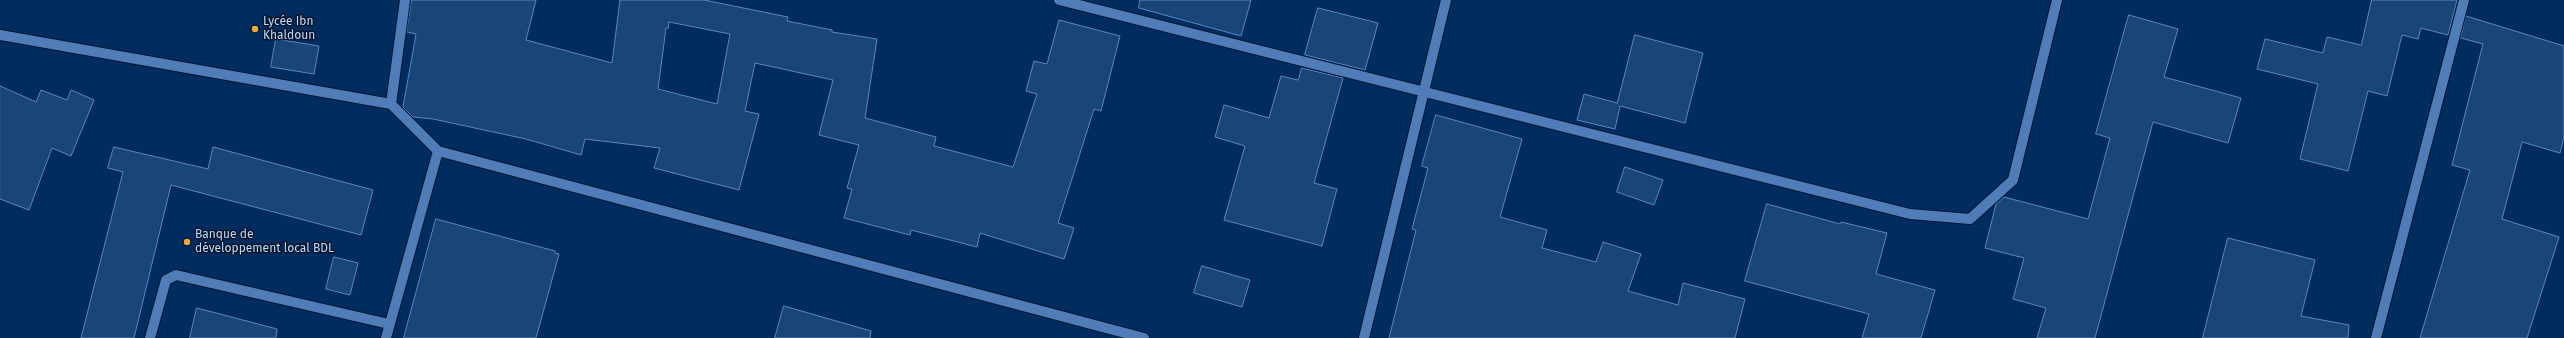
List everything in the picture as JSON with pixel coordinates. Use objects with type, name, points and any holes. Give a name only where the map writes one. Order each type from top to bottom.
[{"type":"street","points":[[391,104],[405,0]]},
{"type":"street","points":[[1059,0],[1910,214],[1970,218],[2013,180],[2057,0]]},
{"type":"street","points":[[1364,338],[1446,0]]},
{"type":"street","points":[[2376,338],[2464,0]]},
{"type":"street","points":[[0,35],[391,104],[438,151],[1144,338]]},
{"type":"street","points":[[386,338],[438,151]]},
{"type":"street","points":[[150,338],[166,280],[176,275],[389,324]]},
{"type":"building","points":[[412,0],[536,0],[526,40],[612,63],[620,0],[704,0],[788,17],[787,21],[832,30],[832,32],[877,39],[865,118],[936,137],[934,146],[1013,167],[1037,94],[1026,91],[1034,61],[1047,64],[1059,20],[1120,36],[1101,111],[1094,109],[1058,223],[1074,228],[1064,259],[980,233],[977,247],[911,230],[910,235],[844,218],[852,189],[847,188],[859,145],[819,135],[833,80],[755,63],[745,111],[759,114],[739,190],[654,168],[660,148],[585,139],[581,155],[526,139],[433,119],[413,117],[403,107],[416,34],[407,32]],"holes":[[[669,22],[730,34],[717,104],[658,89],[666,28],[668,28]]]},
{"type":"building","points":[[1140,0],[1251,0],[1241,36],[1139,8]]},
{"type":"building","points":[[2372,0],[2457,0],[2448,35],[2421,28],[2418,39],[2402,35],[2387,96],[2368,91],[2348,171],[2300,159],[2318,84],[2257,69],[2265,39],[2323,53],[2327,37],[2361,45]]},
{"type":"building","points":[[1318,8],[1378,23],[1365,70],[1305,55]]},
{"type":"building","points":[[2129,15],[2178,29],[2164,77],[2241,98],[2228,143],[2153,122],[2095,338],[2037,338],[2046,308],[2013,299],[2024,258],[1985,248],[1996,204],[2004,197],[2088,219],[2110,138],[2096,134]]},
{"type":"building","points":[[2466,16],[2564,46],[2564,137],[2560,153],[2522,142],[2502,219],[2559,237],[2527,338],[2420,338],[2470,170],[2452,165],[2483,44],[2461,38]]},
{"type":"building","points":[[1635,35],[1703,53],[1685,123],[1620,106],[1615,129],[1577,120],[1584,94],[1617,103]]},
{"type":"building","points":[[276,39],[319,46],[314,74],[271,67]]},
{"type":"building","points":[[1302,68],[1343,78],[1314,183],[1337,189],[1322,246],[1224,220],[1245,146],[1215,137],[1224,105],[1269,118],[1281,76],[1298,80]]},
{"type":"building","points":[[0,86],[36,102],[41,90],[67,100],[71,90],[94,100],[71,156],[52,148],[29,210],[0,199]]},
{"type":"building","points":[[1436,115],[1522,139],[1500,217],[1547,230],[1542,248],[1596,262],[1603,242],[1641,254],[1628,291],[1678,305],[1683,283],[1745,299],[1735,338],[1389,338],[1416,230],[1412,229],[1428,168],[1422,166]]},
{"type":"building","points":[[114,147],[208,169],[213,147],[373,190],[361,235],[171,185],[134,338],[81,338],[123,172],[108,168]]},
{"type":"building","points":[[1625,167],[1663,180],[1654,205],[1617,192]]},
{"type":"building","points":[[1767,204],[1840,224],[1841,222],[1887,233],[1876,274],[1935,290],[1921,338],[1862,338],[1869,314],[1745,281]]},
{"type":"building","points":[[436,219],[555,251],[555,253],[559,254],[536,338],[404,338]]},
{"type":"building","points":[[2228,238],[2315,260],[2301,316],[2349,325],[2348,338],[2203,338]]},
{"type":"building","points":[[334,257],[358,263],[350,295],[326,289]]},
{"type":"building","points":[[1202,266],[1250,280],[1242,307],[1194,293]]},
{"type":"building","points":[[784,306],[871,331],[870,338],[775,338]]},
{"type":"building","points":[[197,308],[277,329],[276,338],[190,338]]},
{"type":"place","name":"Lycée Ibn Khaldoun","points":[[255,29]]},
{"type":"place","name":"Banque de développement local BDL","points":[[187,242]]}]
